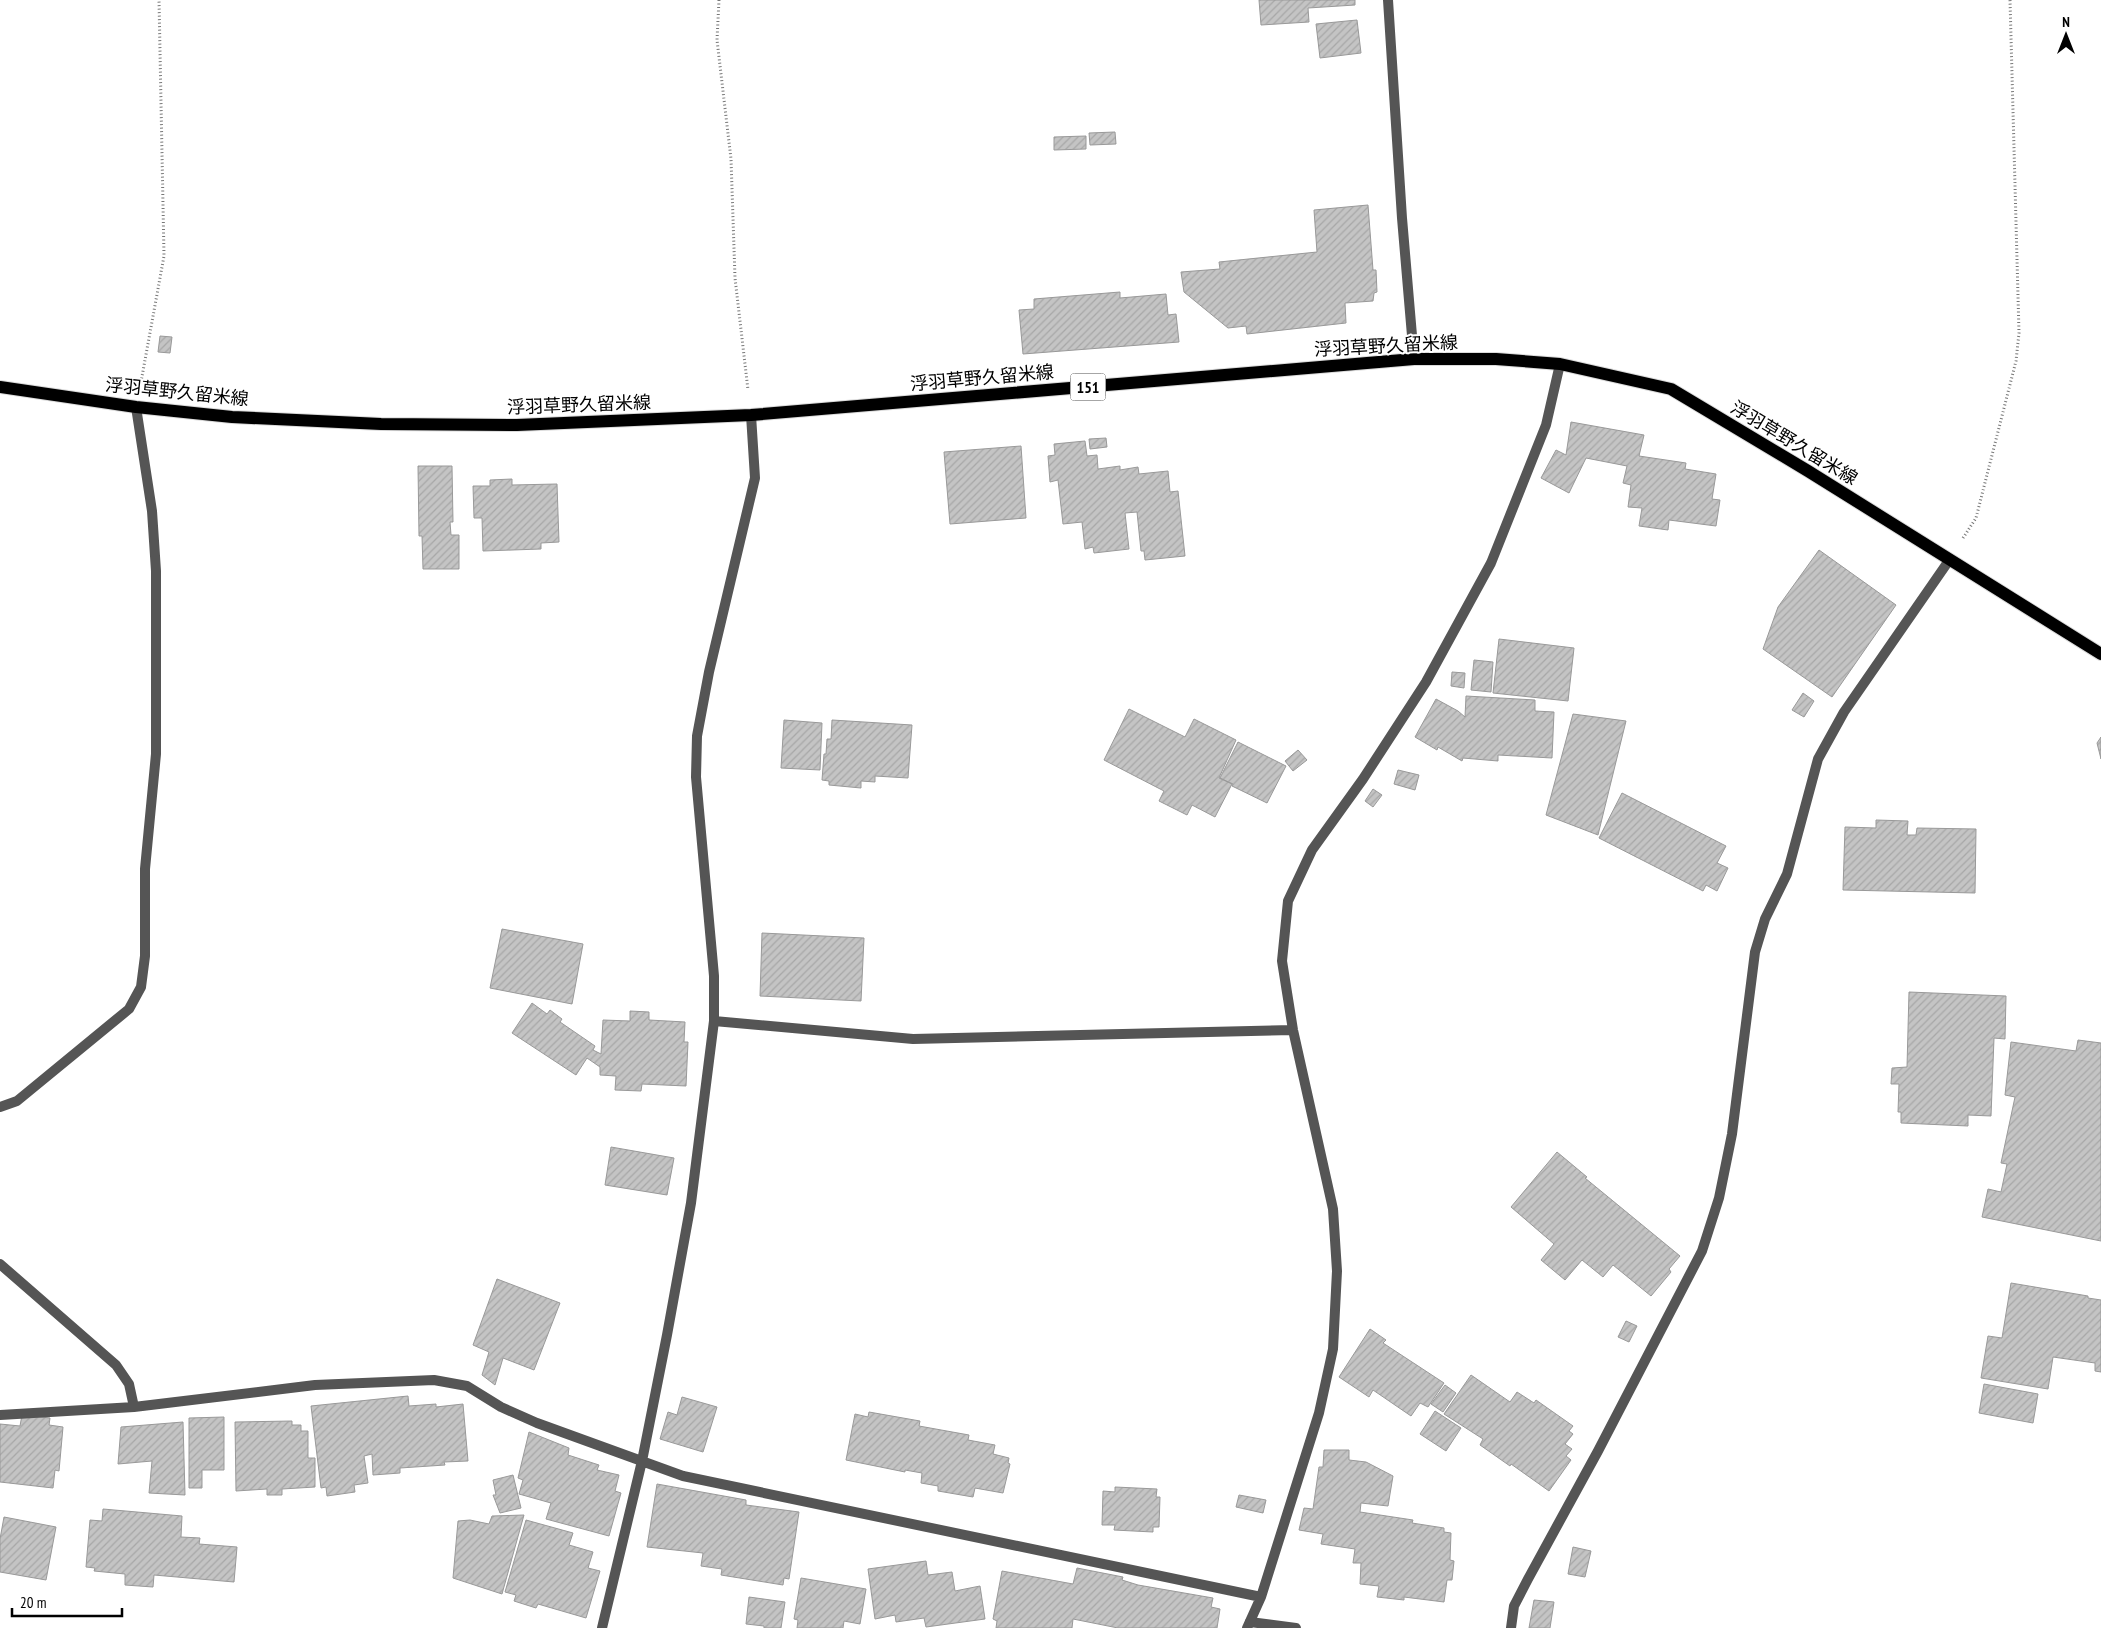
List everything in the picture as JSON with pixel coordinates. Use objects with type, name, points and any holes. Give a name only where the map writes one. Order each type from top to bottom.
[{"type":"main road","name":"浮羽草野久留米線","points":[[0,387],[136,407],[232,417],[381,424],[517,425],[752,415],[1414,359],[1496,359],[1560,364],[1671,389],[1808,470],[2101,654]]},
{"type":"street","points":[[1388,0],[1402,218],[1414,359]]},
{"type":"street","points":[[1296,1628],[1249,1625],[1261,1597],[1318,1413],[1333,1349],[1337,1271],[1333,1209],[1293,1030],[1282,961],[1288,900],[1312,850],[1363,779],[1426,682],[1491,563],[1546,425],[1560,364]]},
{"type":"street","points":[[0,1107],[17,1102],[128,1009],[141,987],[146,956],[146,869],[156,754],[156,571],[152,511],[136,407]]},
{"type":"street","points":[[602,1628],[642,1461],[691,1204],[714,1021],[714,976],[696,776],[697,736],[709,672],[755,478],[752,415]]},
{"type":"street","points":[[1511,1628],[1514,1606],[1523,1588],[1598,1451],[1702,1251],[1720,1198],[1732,1134],[1755,952],[1765,920],[1787,874],[1818,759],[1844,712],[1950,559]]},
{"type":"street","points":[[714,1021],[913,1039],[1293,1030]]},
{"type":"street","points":[[0,1264],[116,1365],[128,1384],[134,1408]]},
{"type":"street","points":[[0,1415],[134,1408],[315,1385],[434,1380],[467,1386],[501,1407],[537,1423],[683,1476],[1261,1597]]},
{"type":"path","points":[[136,407],[164,256],[159,0]]},
{"type":"path","points":[[718,0],[717,40],[732,159],[734,278],[752,415]]},
{"type":"path","points":[[1950,559],[1976,518],[2016,361],[2019,332],[2010,0]]},
{"type":"building","points":[[1259,0],[1355,0],[1355,5],[1308,8],[1309,22],[1261,25]]},
{"type":"building","points":[[1357,20],[1361,53],[1320,58],[1316,24]]},
{"type":"building","points":[[1115,132],[1116,144],[1090,145],[1089,133]]},
{"type":"building","points":[[1086,136],[1086,149],[1054,150],[1054,137]]},
{"type":"building","points":[[1368,205],[1373,270],[1376,270],[1377,292],[1374,293],[1373,301],[1345,303],[1346,323],[1247,334],[1246,326],[1228,328],[1184,292],[1181,272],[1220,269],[1219,262],[1317,252],[1314,210]]},
{"type":"building","points":[[1120,292],[1120,298],[1166,294],[1168,315],[1176,314],[1179,342],[1023,354],[1019,310],[1034,309],[1034,299]]},
{"type":"building","points":[[160,336],[172,337],[170,353],[158,352]]},
{"type":"building","points":[[1571,422],[1644,435],[1639,456],[1686,463],[1685,469],[1716,474],[1712,499],[1720,500],[1716,526],[1669,520],[1668,530],[1639,526],[1642,508],[1628,507],[1631,485],[1623,483],[1627,466],[1586,458],[1569,493],[1541,478],[1556,450],[1566,455]]},
{"type":"building","points":[[1106,438],[1107,447],[1090,449],[1089,439]]},
{"type":"building","points":[[1085,441],[1087,456],[1097,455],[1098,469],[1120,466],[1120,470],[1138,467],[1139,474],[1168,471],[1170,492],[1178,491],[1185,556],[1145,560],[1144,551],[1141,551],[1137,512],[1125,513],[1129,549],[1094,553],[1093,547],[1085,549],[1082,522],[1063,524],[1058,480],[1050,482],[1048,456],[1055,455],[1054,444]]},
{"type":"building","points":[[1021,446],[1026,518],[950,524],[944,452]]},
{"type":"building","points":[[418,466],[452,466],[453,522],[450,522],[451,535],[459,535],[459,569],[423,569],[422,536],[419,536]]},
{"type":"building","points":[[512,479],[512,485],[557,484],[559,542],[541,543],[541,549],[483,551],[482,518],[474,518],[473,486],[490,486],[490,480]]},
{"type":"building","points":[[1819,550],[1896,605],[1832,697],[1763,649],[1778,607]]},
{"type":"building","points":[[1499,639],[1574,648],[1568,701],[1493,693]]},
{"type":"building","points":[[1474,660],[1493,662],[1491,692],[1471,690]]},
{"type":"building","points":[[1452,672],[1465,673],[1464,688],[1451,686]]},
{"type":"building","points":[[1803,693],[1814,701],[1804,717],[1792,710]]},
{"type":"building","points":[[1466,696],[1535,700],[1535,711],[1554,712],[1552,758],[1498,755],[1498,761],[1463,758],[1462,761],[1438,747],[1437,750],[1415,737],[1436,699],[1465,717]]},
{"type":"building","points":[[1129,709],[1185,737],[1194,719],[1236,740],[1219,778],[1232,784],[1215,817],[1192,805],[1187,815],[1159,801],[1164,791],[1104,760]]},
{"type":"building","points":[[1573,714],[1626,721],[1598,835],[1546,815]]},
{"type":"building","points":[[784,720],[822,723],[820,770],[781,768]]},
{"type":"building","points":[[832,720],[912,725],[908,778],[875,776],[875,782],[861,781],[861,788],[829,785],[829,781],[822,780],[824,754],[826,754],[827,739],[831,739]]},
{"type":"building","points":[[2101,737],[2101,759],[2097,743]]},
{"type":"building","points":[[1238,742],[1286,766],[1267,803],[1220,778]]},
{"type":"building","points":[[1298,750],[1307,760],[1293,771],[1285,761]]},
{"type":"building","points":[[1398,770],[1419,775],[1415,790],[1394,784]]},
{"type":"building","points":[[1373,789],[1382,795],[1373,807],[1365,801]]},
{"type":"building","points":[[1622,793],[1726,846],[1717,863],[1728,868],[1717,891],[1706,885],[1703,891],[1599,838]]},
{"type":"building","points":[[1876,820],[1908,821],[1907,835],[1916,835],[1917,828],[1976,829],[1975,893],[1843,890],[1845,827],[1876,828]]},
{"type":"building","points":[[502,929],[583,944],[572,1004],[490,988]]},
{"type":"building","points":[[762,933],[864,938],[861,1001],[760,996]]},
{"type":"building","points":[[1909,992],[2006,996],[2005,1039],[1994,1038],[1991,1116],[1968,1115],[1968,1126],[1901,1123],[1901,1112],[1898,1112],[1899,1084],[1891,1084],[1892,1068],[1907,1067]]},
{"type":"building","points":[[532,1003],[547,1014],[550,1010],[562,1019],[560,1022],[595,1046],[593,1050],[601,1054],[603,1020],[630,1021],[630,1011],[649,1012],[649,1020],[685,1022],[684,1042],[688,1042],[686,1086],[642,1084],[641,1091],[615,1090],[616,1076],[600,1075],[600,1067],[587,1058],[576,1075],[512,1033]]},
{"type":"building","points":[[2078,1040],[2101,1043],[2101,1241],[1982,1217],[1988,1189],[2001,1192],[2007,1164],[2001,1163],[2015,1097],[2005,1095],[2011,1042],[2076,1051]]},
{"type":"building","points":[[611,1147],[674,1158],[667,1195],[605,1185]]},
{"type":"building","points":[[1557,1152],[1587,1177],[1585,1178],[1680,1256],[1669,1269],[1671,1272],[1651,1296],[1613,1265],[1603,1277],[1582,1260],[1565,1280],[1541,1260],[1554,1244],[1511,1207]]},
{"type":"building","points":[[497,1279],[560,1303],[534,1370],[503,1358],[495,1385],[482,1375],[489,1352],[473,1345]]},
{"type":"building","points":[[2011,1283],[2088,1296],[2088,1298],[2101,1300],[2101,1372],[2095,1371],[2095,1363],[2053,1357],[2048,1389],[1981,1378],[1988,1336],[2002,1338]]},
{"type":"building","points":[[1626,1321],[1637,1326],[1629,1342],[1618,1337]]},
{"type":"building","points":[[1370,1329],[1386,1340],[1383,1343],[1444,1383],[1428,1407],[1420,1403],[1411,1416],[1373,1390],[1369,1397],[1339,1377]]},
{"type":"building","points":[[1471,1375],[1510,1402],[1517,1392],[1534,1403],[1536,1400],[1573,1426],[1569,1431],[1573,1434],[1565,1444],[1572,1449],[1566,1456],[1571,1460],[1549,1491],[1480,1445],[1483,1439],[1444,1414]]},
{"type":"building","points":[[1984,1384],[2038,1394],[2033,1423],[1979,1413]]},
{"type":"building","points":[[1445,1385],[1456,1393],[1443,1412],[1431,1404]]},
{"type":"building","points":[[408,1396],[409,1406],[436,1404],[436,1407],[463,1404],[468,1461],[444,1462],[445,1465],[400,1468],[400,1473],[373,1475],[372,1454],[364,1456],[368,1483],[354,1485],[355,1492],[327,1496],[326,1487],[321,1488],[311,1406]]},
{"type":"building","points":[[682,1397],[717,1407],[703,1452],[660,1439],[668,1412],[677,1415]]},
{"type":"building","points":[[1435,1411],[1461,1428],[1446,1451],[1420,1434]]},
{"type":"building","points":[[869,1412],[920,1421],[919,1426],[969,1435],[968,1440],[995,1445],[993,1454],[1009,1458],[1008,1463],[1010,1464],[1003,1493],[975,1488],[973,1497],[938,1491],[938,1486],[921,1483],[922,1473],[905,1470],[905,1472],[846,1460],[855,1414],[868,1417]]},
{"type":"building","points":[[22,1415],[50,1418],[49,1425],[63,1427],[59,1471],[55,1470],[53,1488],[0,1482],[0,1424],[20,1426]]},
{"type":"building","points":[[224,1417],[224,1470],[202,1470],[202,1488],[189,1488],[189,1418]]},
{"type":"building","points":[[292,1421],[292,1425],[301,1425],[301,1431],[308,1431],[308,1458],[315,1458],[315,1487],[282,1489],[282,1495],[267,1495],[267,1489],[236,1491],[235,1422]]},
{"type":"building","points":[[183,1422],[185,1495],[149,1493],[152,1461],[118,1464],[121,1427]]},
{"type":"building","points":[[529,1432],[569,1448],[568,1455],[599,1465],[597,1470],[619,1475],[615,1491],[621,1493],[609,1536],[546,1519],[551,1503],[519,1494],[523,1480],[518,1478]]},
{"type":"building","points":[[1324,1450],[1349,1450],[1349,1460],[1366,1462],[1393,1476],[1388,1506],[1361,1503],[1360,1512],[1413,1520],[1412,1523],[1444,1528],[1444,1532],[1451,1533],[1450,1560],[1454,1561],[1452,1580],[1447,1580],[1444,1602],[1404,1597],[1404,1600],[1377,1597],[1379,1586],[1360,1584],[1361,1563],[1353,1563],[1355,1549],[1321,1544],[1323,1534],[1299,1530],[1304,1508],[1313,1509],[1319,1467],[1323,1467]]},
{"type":"building","points":[[513,1475],[521,1508],[500,1513],[493,1495],[496,1495],[493,1480]]},
{"type":"building","points":[[657,1484],[746,1500],[746,1505],[799,1512],[789,1579],[784,1578],[783,1585],[721,1575],[722,1569],[701,1566],[703,1553],[647,1547]]},
{"type":"building","points":[[1115,1487],[1157,1489],[1156,1497],[1160,1497],[1159,1527],[1153,1527],[1153,1532],[1114,1530],[1115,1525],[1102,1525],[1103,1491],[1115,1492]]},
{"type":"building","points":[[1239,1495],[1266,1500],[1263,1513],[1236,1507]]},
{"type":"building","points":[[103,1509],[182,1516],[181,1537],[200,1538],[199,1544],[237,1547],[234,1582],[154,1575],[153,1587],[125,1585],[125,1574],[94,1571],[95,1568],[86,1567],[90,1520],[102,1521]]},
{"type":"building","points":[[524,1515],[502,1594],[453,1578],[458,1521],[470,1520],[489,1524],[492,1516]]},
{"type":"building","points":[[4,1517],[56,1527],[46,1580],[0,1572],[0,1539]]},
{"type":"building","points":[[526,1520],[573,1533],[569,1545],[593,1552],[588,1568],[600,1571],[586,1618],[538,1604],[536,1608],[514,1601],[516,1595],[505,1592]]},
{"type":"building","points":[[1573,1547],[1591,1551],[1585,1577],[1568,1574]]},
{"type":"building","points":[[926,1561],[928,1575],[952,1572],[955,1591],[980,1586],[985,1619],[926,1627],[924,1618],[896,1622],[895,1615],[875,1619],[868,1569]]},
{"type":"building","points":[[1077,1568],[1123,1577],[1122,1580],[1138,1585],[1213,1598],[1211,1607],[1220,1609],[1217,1628],[1118,1628],[1073,1619],[1072,1628],[996,1628],[997,1621],[993,1619],[1002,1571],[1073,1584]]},
{"type":"building","points":[[801,1578],[866,1589],[860,1624],[844,1621],[843,1628],[797,1628],[798,1620],[794,1619]]},
{"type":"building","points":[[749,1597],[785,1602],[781,1628],[764,1628],[764,1626],[746,1624]]},
{"type":"building","points":[[1534,1600],[1554,1602],[1550,1628],[1529,1628]]}]
